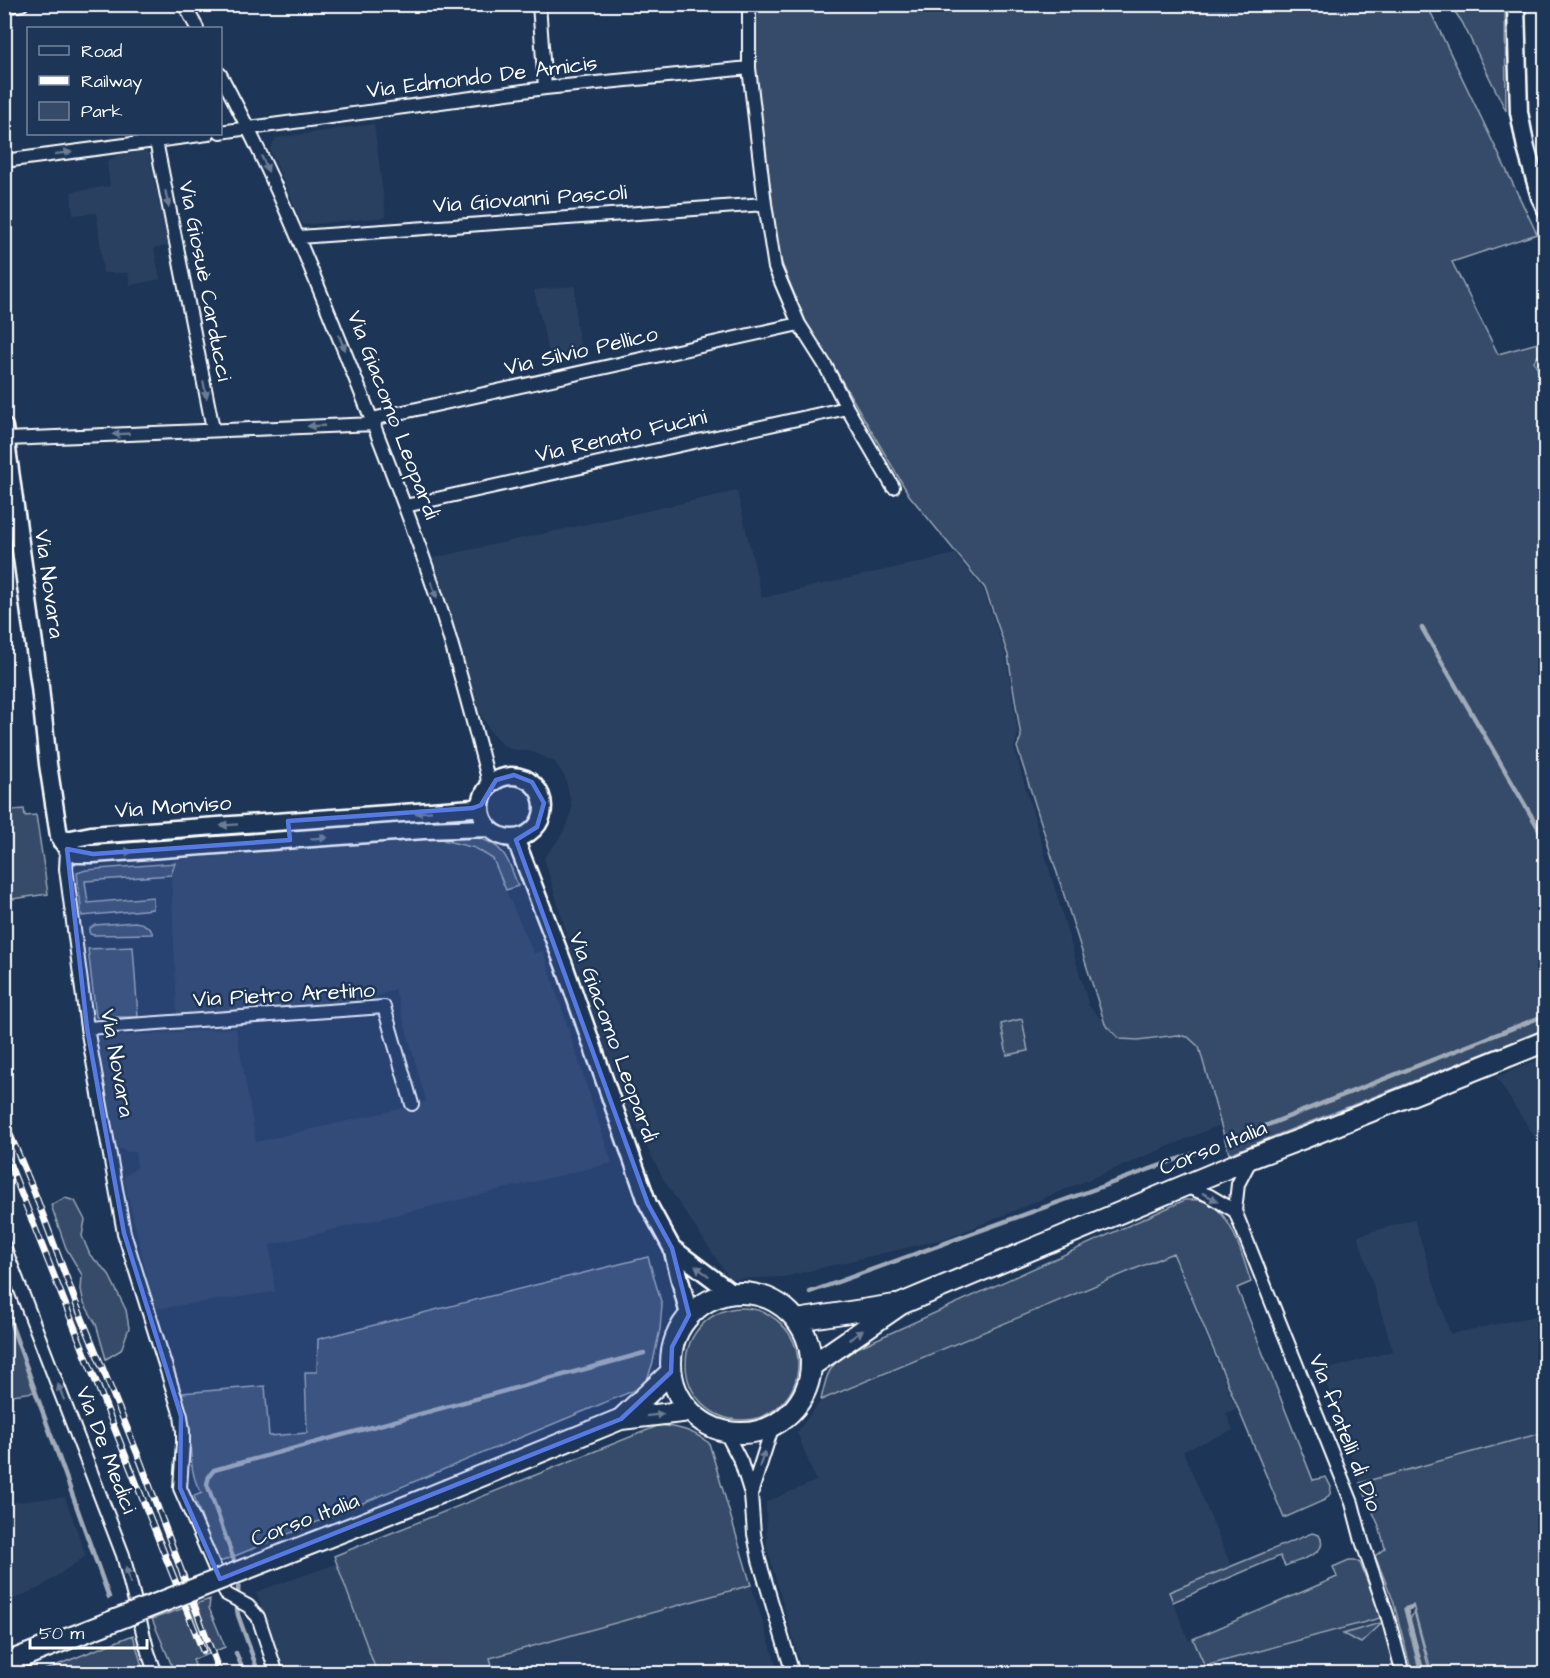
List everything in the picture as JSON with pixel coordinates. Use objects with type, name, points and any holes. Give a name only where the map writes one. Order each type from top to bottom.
[{"type":"main road","name":"Corso Italia","points":[[811,1366],[901,1304],[1251,1158],[1545,1041]]},
{"type":"main road","points":[[732,1293],[756,1294],[779,1304],[797,1320],[808,1342],[811,1366],[806,1390],[800,1401],[783,1419],[773,1425],[750,1432],[725,1431],[703,1422],[690,1411],[679,1395],[671,1372],[672,1347],[689,1315],[709,1300],[732,1293]]},
{"type":"main road","name":"Corso Italia","points":[[797,1320],[901,1304]]},
{"type":"main road","name":"Corso Italia","points":[[621,1419],[671,1372]]},
{"type":"main road","name":"Corso Italia","points":[[4,1664],[415,1503],[621,1419],[690,1411]]},
{"type":"street","points":[[4,7],[22,4]]},
{"type":"street","points":[[184,4],[196,27]]},
{"type":"street","points":[[539,4],[544,88]]},
{"type":"street","points":[[749,4],[749,68],[775,268],[799,324],[825,365],[893,487]]},
{"type":"street","points":[[1515,4],[1519,112],[1526,148],[1545,209]]},
{"type":"street","name":"Via Edmondo De Amicis","points":[[222,132],[544,88],[749,68]]},
{"type":"street","name":"Via Giacomo Leopardi","points":[[222,78],[249,128],[299,237],[374,422],[442,613],[466,693],[488,786]]},
{"type":"street","points":[[4,161],[201,135]]},
{"type":"street","name":"Via Giosuè Carducci","points":[[156,141],[213,429]]},
{"type":"street","name":"Via Giovanni Pascoli","points":[[299,237],[765,204]]},
{"type":"street","name":"Via Silvio Pellico","points":[[6,433],[213,429],[374,422],[799,324]]},
{"type":"street","name":"Via Renato Fucini","points":[[405,506],[847,408]]},
{"type":"street","name":"Via Novara","points":[[6,433],[39,676],[48,764],[57,824],[64,845],[87,1028],[124,1233],[181,1416],[183,1443],[180,1488],[226,1594],[258,1617],[278,1674]]},
{"type":"street","points":[[514,775],[524,777],[538,788],[544,803],[541,820],[537,827],[515,838],[501,836],[489,828],[484,821],[481,805],[488,786],[505,776],[514,775]]},
{"type":"street","name":"Via Monviso","points":[[64,845],[91,835],[473,808],[481,805]]},
{"type":"street","points":[[288,821],[290,840]]},
{"type":"street","name":"Via Monviso","points":[[64,845],[77,854],[93,854],[424,830],[489,828]]},
{"type":"street","name":"Via Giacomo Leopardi","points":[[515,838],[564,965],[648,1204],[672,1248],[689,1315]]},
{"type":"street","name":"Via Pietro Aretino","points":[[87,1028],[384,1007],[412,1104]]},
{"type":"street","points":[[1184,1186],[1235,1211],[1238,1184],[1251,1158]]},
{"type":"street","name":"Via fratelli di Dio","points":[[1235,1211],[1352,1503],[1403,1674]]},
{"type":"street","name":"Via De Medici","points":[[4,1246],[123,1555],[148,1652],[156,1674]]},
{"type":"street","name":"Via Giacomo Leopardi","points":[[672,1248],[732,1293]]},
{"type":"street","points":[[751,1494],[773,1425]]},
{"type":"street","points":[[725,1431],[741,1462],[751,1494],[754,1534],[759,1560],[793,1674]]},
{"type":"highlighted area","points":[[514,775],[532,782],[544,803],[537,827],[516,840],[648,1204],[672,1248],[689,1315],[672,1347],[671,1372],[621,1419],[220,1579],[180,1488],[181,1416],[124,1233],[87,1028],[67,849],[93,854],[290,840],[288,821],[473,808],[481,805],[496,780]]},
{"type":"shaded area","points":[[374,124],[386,217],[303,225],[270,149],[276,138]]},
{"type":"shaded area","points":[[145,151],[149,154],[168,245],[154,248],[160,279],[130,285],[128,273],[103,273],[97,213],[73,215],[71,192],[110,186],[107,162],[119,155]]},
{"type":"shaded area","points":[[575,286],[576,322],[583,360],[552,367],[534,290]]},
{"type":"shaded area","points":[[1545,348],[1545,388],[1534,361]]},
{"type":"shaded area","points":[[737,491],[762,598],[955,554],[983,589],[1006,656],[1018,734],[1014,748],[1089,1006],[1120,1040],[1188,1037],[1198,1048],[1220,1125],[951,1237],[783,1277],[730,1279],[665,1182],[628,1111],[575,961],[544,858],[568,823],[572,807],[565,777],[555,762],[533,752],[511,749],[503,745],[490,731],[477,707],[433,558]]},
{"type":"shaded area","points":[[433,838],[475,849],[492,860],[534,953],[543,951],[612,1163],[270,1245],[275,1292],[155,1309],[124,1180],[125,1176],[137,1168],[135,1152],[117,1148],[98,1037],[236,1028],[256,1142],[426,1101],[395,989],[369,1000],[177,1015],[171,875],[174,860]]},
{"type":"shaded area","points":[[1545,1057],[1545,1153],[1496,1077]]},
{"type":"shaded area","points":[[1414,1219],[1450,1334],[1545,1314],[1545,1432],[1360,1483],[1322,1371],[1393,1351],[1358,1236]]},
{"type":"shaded area","points":[[1172,1254],[1236,1409],[1226,1413],[1233,1430],[1183,1451],[1231,1566],[1169,1592],[1189,1641],[1193,1639],[1205,1667],[1381,1618],[1399,1673],[803,1673],[767,1548],[766,1502],[816,1481],[797,1432],[820,1402]]},
{"type":"shaded area","points":[[65,1497],[86,1556],[41,1587],[5,1603],[5,1503]]},
{"type":"shaded area","points":[[336,1564],[376,1673],[285,1673],[256,1592]]},
{"type":"shaded area","points":[[751,1585],[779,1673],[494,1673],[490,1659]]},
{"type":"green space","points":[[755,5],[1425,5],[1432,15],[1537,234],[1452,262],[1498,354],[1545,341],[1545,348],[1534,361],[1546,388],[1545,1029],[1229,1154],[1199,1047],[1188,1037],[1177,1035],[1138,1040],[1120,1039],[1105,1024],[1017,747],[1021,737],[1008,655],[985,588],[909,495],[829,359],[809,331],[779,256],[756,75]]},
{"type":"green space","points":[[1450,5],[1505,5],[1506,111],[1462,22]]},
{"type":"green space","points":[[24,809],[25,816],[36,815],[48,894],[5,900],[5,811]]},
{"type":"green space","points":[[450,817],[455,820],[299,833],[297,831],[299,828]]},
{"type":"green space","points":[[279,830],[281,832],[95,846],[99,844]]},
{"type":"green space","points":[[477,838],[500,849],[505,855],[518,886],[506,890],[493,859],[475,848],[443,840]]},
{"type":"green space","points":[[175,863],[171,875],[85,881],[88,903],[153,897],[153,909],[82,916],[77,873],[86,870]]},
{"type":"green space","points":[[135,922],[146,925],[153,934],[93,935],[89,931],[95,925]]},
{"type":"green space","points":[[133,947],[138,1017],[96,1017],[88,949]]},
{"type":"green space","points":[[1022,1019],[1028,1051],[1007,1055],[1001,1024]]},
{"type":"green space","points":[[65,1198],[75,1201],[85,1220],[82,1236],[90,1255],[108,1273],[126,1310],[129,1328],[121,1350],[106,1359],[96,1324],[84,1303],[81,1290],[82,1275],[66,1248],[51,1205]]},
{"type":"green space","points":[[1185,1200],[1202,1200],[1214,1206],[1229,1224],[1235,1236],[1251,1282],[1237,1288],[1313,1480],[1326,1477],[1331,1487],[1330,1494],[1325,1500],[1284,1518],[1173,1253],[821,1400],[828,1374],[844,1354]]},
{"type":"green space","points":[[648,1257],[662,1305],[653,1362],[648,1377],[640,1388],[218,1563],[194,1496],[202,1493],[192,1469],[189,1430],[182,1393],[265,1386],[269,1436],[307,1433],[305,1372],[317,1372],[318,1339]]},
{"type":"green space","points":[[742,1308],[764,1312],[782,1324],[794,1342],[798,1364],[794,1386],[782,1404],[764,1416],[742,1420],[720,1416],[702,1404],[690,1386],[686,1364],[690,1342],[702,1324],[720,1312]]},
{"type":"green space","points":[[5,1310],[35,1392],[5,1396]]},
{"type":"green space","points":[[660,1425],[686,1430],[709,1443],[751,1585],[490,1658],[494,1673],[377,1673],[334,1556]]},
{"type":"green space","points":[[1545,1432],[1545,1673],[1432,1673],[1413,1605],[1404,1609],[1420,1673],[1412,1673],[1393,1600],[1375,1556],[1385,1548],[1379,1526],[1360,1483]]},
{"type":"green space","points":[[1312,1533],[1319,1535],[1322,1542],[1321,1547],[1305,1559],[1285,1566],[1280,1556],[1173,1602],[1169,1592]]},
{"type":"green space","points":[[1349,1560],[1360,1563],[1380,1618],[1205,1666],[1193,1639],[1337,1577],[1333,1567]]},
{"type":"green space","points":[[210,1599],[209,1608],[225,1647],[193,1660],[197,1672],[175,1673],[152,1619]]},
{"type":"green space","points":[[1414,1611],[1430,1673],[1424,1673],[1410,1620]]},
{"type":"green space","points":[[1380,1623],[1361,1643],[1343,1634]]},
{"type":"green space","points":[[133,1635],[144,1673],[37,1673]]},
{"type":"waterway","points":[[1422,628],[1546,841]]},
{"type":"waterway","points":[[1232,1139],[1546,1015]]},
{"type":"waterway","points":[[810,1292],[1211,1147]]},
{"type":"waterway","points":[[4,1304],[109,1597]]},
{"type":"waterway","points":[[236,1566],[207,1484],[214,1470],[644,1353]]},
{"type":"waterway","points":[[239,1577],[238,1615],[259,1674]]},
{"type":"waterway","points":[[1412,1607],[1406,1609],[1423,1674]]},
{"type":"waterway","points":[[236,1653],[245,1674]]},
{"type":"railway","points":[[4,1120],[138,1455],[220,1674]]},
{"type":"railway","points":[[4,1150],[203,1651]]}]
